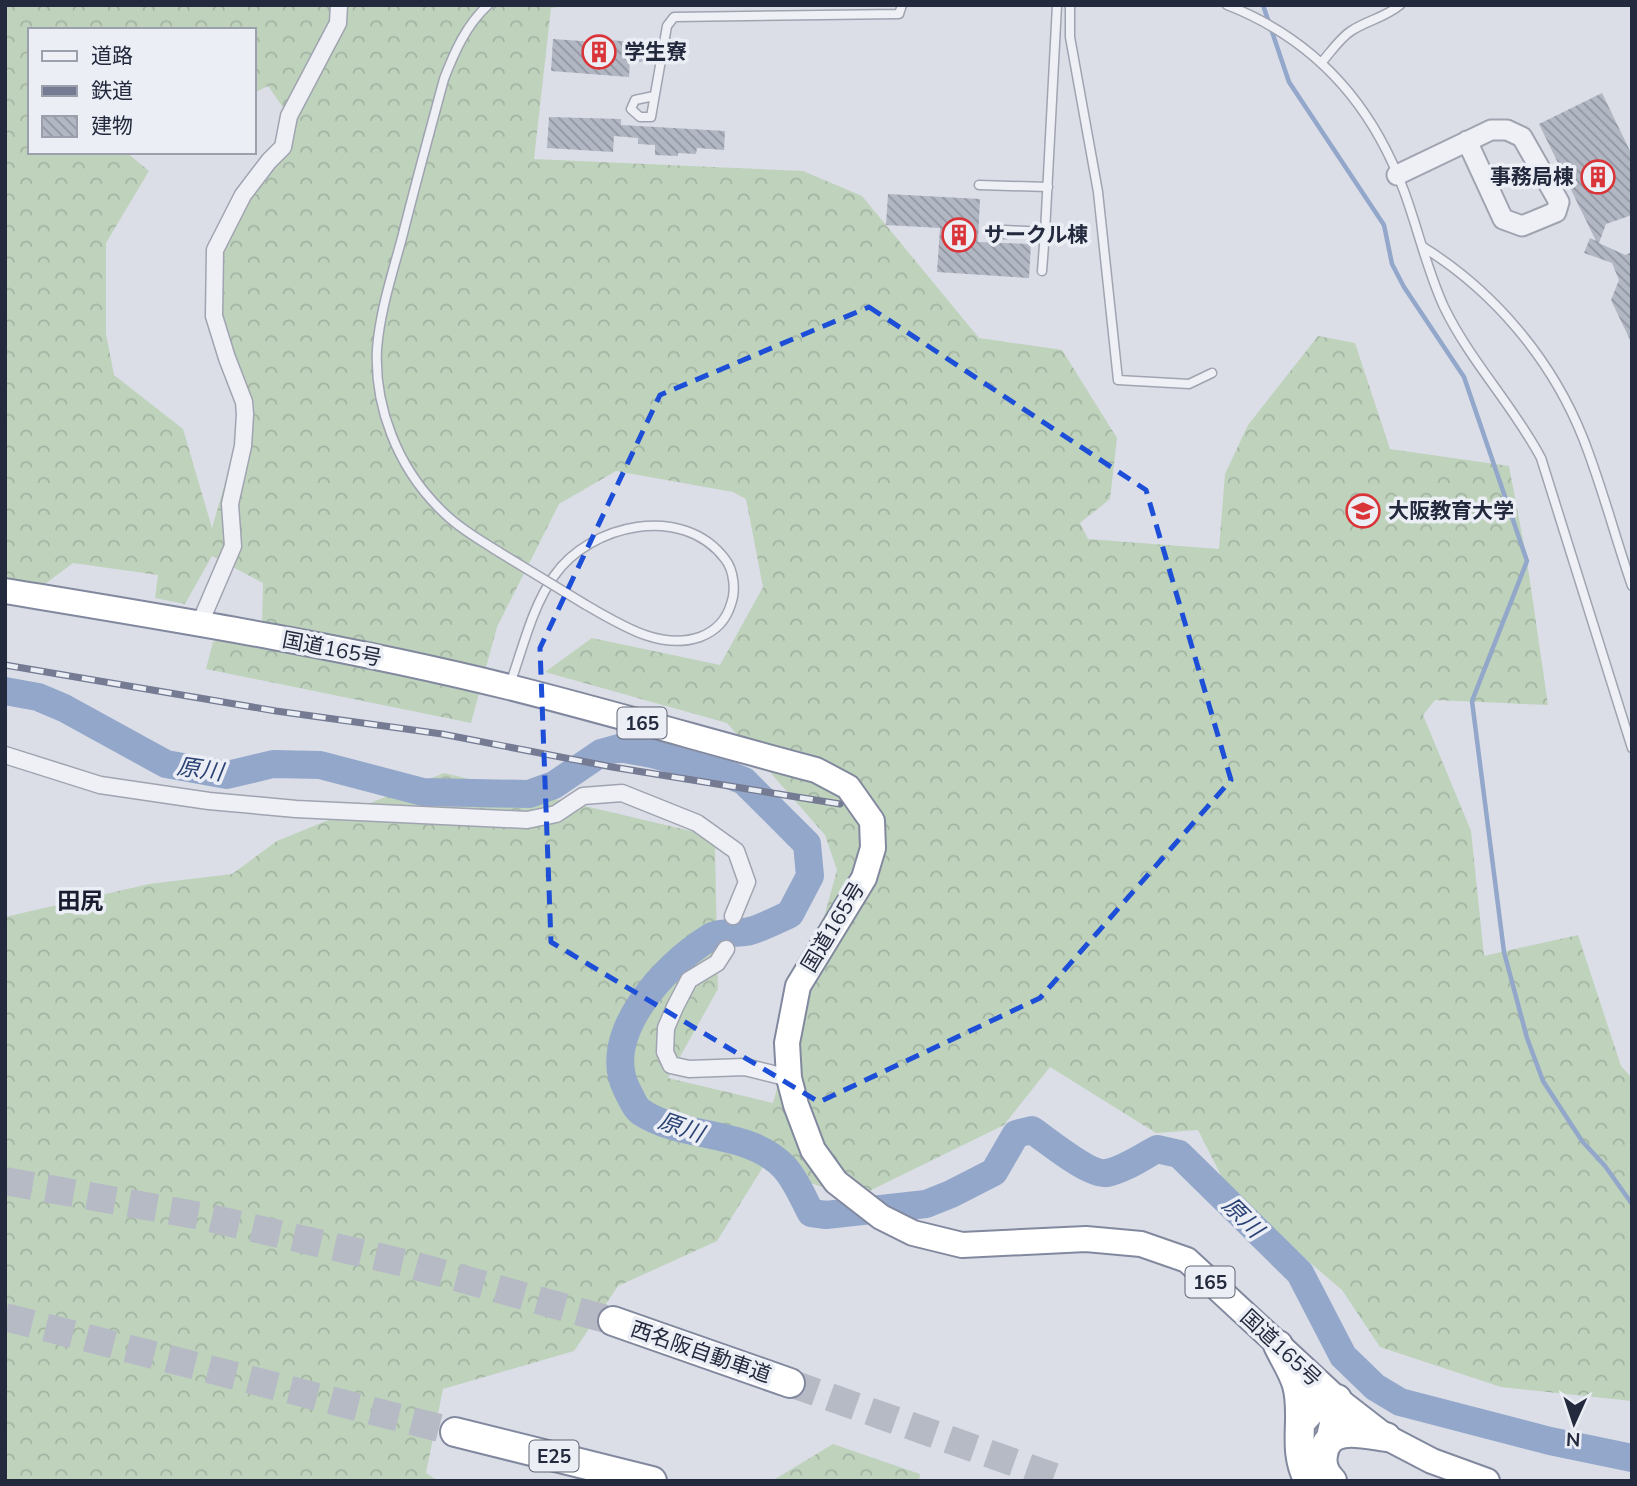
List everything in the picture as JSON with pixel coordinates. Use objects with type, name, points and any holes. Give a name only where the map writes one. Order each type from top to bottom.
[{"type":"highway","name":"国道165号","points":[[5,591],[200,623],[363,654],[509,687],[816,770],[848,787],[872,821],[873,848],[864,878],[798,986],[787,1043],[789,1078],[813,1150],[836,1182],[881,1217],[913,1233],[962,1245],[1086,1239],[1142,1244],[1187,1260],[1337,1399],[1386,1437],[1432,1461],[1487,1481]]},
{"type":"highway","name":"西名阪自動車道","points":[[613,1321],[790,1383]]},
{"type":"highway","points":[[1278,1345],[1297,1383],[1300,1423],[1298,1448],[1309,1481]]},
{"type":"highway","points":[[1300,1423],[1317,1404],[1337,1399],[1331,1437],[1322,1456],[1326,1475],[1332,1481]]},
{"type":"highway","name":"E25","points":[[456,1432],[652,1481]]},
{"type":"highway","points":[[1331,1437],[1343,1433],[1386,1437]]},
{"type":"street","points":[[200,623],[233,546],[230,504],[243,446],[245,414],[244,402],[214,316],[215,250],[243,195],[283,147],[289,116],[338,23],[339,5]]},
{"type":"street","points":[[1397,175],[1467,141],[1491,130],[1507,130],[1522,137],[1559,202],[1556,212],[1522,226],[1503,219],[1467,141]]},
{"type":"street","points":[[5,755],[100,785],[209,801],[296,809],[527,820],[556,814],[583,796],[622,793],[697,823],[736,851],[747,882],[733,916]]},
{"type":"street","points":[[726,949],[718,963],[689,980],[674,1007],[666,1028],[665,1052],[671,1065],[689,1069],[745,1067],[789,1078]]},
{"type":"lane","points":[[488,5],[467,29],[444,79],[386,296],[377,350],[382,405],[389,429],[410,474],[439,508],[465,531],[499,552],[586,605],[626,628],[663,640],[689,641],[712,633],[727,617],[733,601],[734,580],[726,559],[682,528],[651,525],[625,529],[588,544],[556,573],[541,597],[509,687]]},
{"type":"lane","points":[[654,96],[667,26],[674,17],[899,14],[902,5]]},
{"type":"lane","points":[[1042,271],[1057,5]]},
{"type":"lane","points":[[1070,5],[1070,37],[1098,191],[1118,380],[1189,384],[1212,373]]},
{"type":"lane","points":[[1321,63],[1348,33],[1367,22],[1386,16],[1400,5]]},
{"type":"lane","points":[[1230,6],[1255,16],[1300,45],[1340,80],[1366,113],[1397,175],[1443,306],[1480,368],[1528,433],[1541,458],[1632,748]]},
{"type":"lane","points":[[979,184],[1048,187]]},
{"type":"lane","points":[[1005,234],[1005,230],[1045,232]]},
{"type":"lane","points":[[1423,247],[1450,264],[1500,307],[1558,386],[1583,437],[1632,586]]},
{"type":"highlighted area","points":[[869,307],[1146,490],[1231,780],[1040,998],[819,1102],[551,942],[540,648],[660,395]]},
{"type":"green space","points":[[5,5],[570,5],[551,8],[534,159],[803,171],[862,196],[979,338],[1062,350],[1117,438],[1110,499],[1080,523],[1088,539],[1219,549],[1225,474],[1248,425],[1318,336],[1355,343],[1390,449],[1509,466],[1527,561],[1548,705],[1435,700],[1423,715],[1471,831],[1484,956],[1578,935],[1621,1066],[1632,1078],[1632,1401],[1501,1387],[1380,1347],[1342,1290],[1231,1195],[1198,1130],[1156,1133],[1050,1067],[1004,1125],[855,1198],[763,1167],[717,1241],[618,1286],[574,1351],[443,1389],[426,1473],[438,1481],[5,1481],[5,917],[149,884],[232,874],[277,841],[444,773],[721,838],[715,850],[718,989],[668,1078],[773,1103],[837,870],[825,835],[727,723],[545,672],[592,638],[720,665],[763,587],[746,499],[733,492],[616,471],[559,504],[497,627],[471,723],[206,669],[213,642],[262,626],[263,583],[212,556],[185,604],[155,598],[158,575],[73,563],[45,584],[5,575]],"holes":[[[28,28],[256,28],[256,92],[268,86],[289,116],[269,161],[214,259],[227,358],[245,414],[212,528],[183,429],[114,375],[106,334],[106,243],[149,171],[128,154],[28,154]]]},
{"type":"green space","points":[[833,1444],[920,1474],[919,1481],[772,1481]]},
{"type":"building","name":"学生寮","points":[[553,39],[646,43],[645,62],[630,61],[629,77],[551,71]]},
{"type":"building","name":"事務局棟","points":[[1602,93],[1632,155],[1632,215],[1606,224],[1599,243],[1625,255],[1632,252],[1632,344],[1611,300],[1619,280],[1612,263],[1584,253],[1590,238],[1596,241],[1539,124]]},
{"type":"building","points":[[549,117],[621,119],[621,125],[725,131],[724,150],[697,148],[696,154],[655,155],[655,145],[638,144],[638,138],[614,136],[613,152],[547,148]]},
{"type":"building","name":"サークル棟","points":[[888,194],[980,199],[978,242],[1031,244],[1029,278],[937,272],[940,228],[886,225]]},
{"type":"waterway","points":[[1263,5],[1289,82],[1384,225],[1392,264],[1404,287],[1464,377],[1527,561],[1472,701],[1504,952],[1527,1038],[1543,1081],[1582,1141],[1605,1166],[1632,1204]]},
{"type":"waterway","name":"原川","points":[[5,691],[38,697],[64,708],[166,764],[227,775],[273,764],[320,765],[423,792],[529,794],[554,785],[601,753],[619,748],[652,754],[744,781],[807,844],[810,876],[790,914],[750,931],[718,934],[709,938],[656,983],[629,1025],[622,1047],[621,1069],[627,1090],[641,1112],[658,1121],[734,1140],[769,1155],[784,1167],[796,1183],[811,1213],[826,1215],[926,1204],[951,1194],[994,1172],[1016,1134],[1032,1130],[1080,1164],[1100,1172],[1120,1169],[1157,1149],[1179,1154],[1300,1273],[1343,1356],[1375,1387],[1400,1402],[1550,1441],[1632,1458]]},
{"type":"tunnel","points":[[5,1181],[201,1216],[409,1264],[613,1321]]},
{"type":"tunnel","points":[[5,1317],[455,1432]]},
{"type":"tunnel","points":[[790,1383],[1066,1481]]},
{"type":"railway","points":[[5,665],[276,711],[442,734],[612,767],[840,804]]},
{"type":"place","name":"学生寮","points":[[599,52]]},
{"type":"place","name":"事務局棟","points":[[1598,177]]},
{"type":"place","name":"サークル棟","points":[[959,235]]},
{"type":"place","name":"大阪教育大学","points":[[1363,511]]},
{"type":"district","name":"田尻","points":[[80,901]]}]
